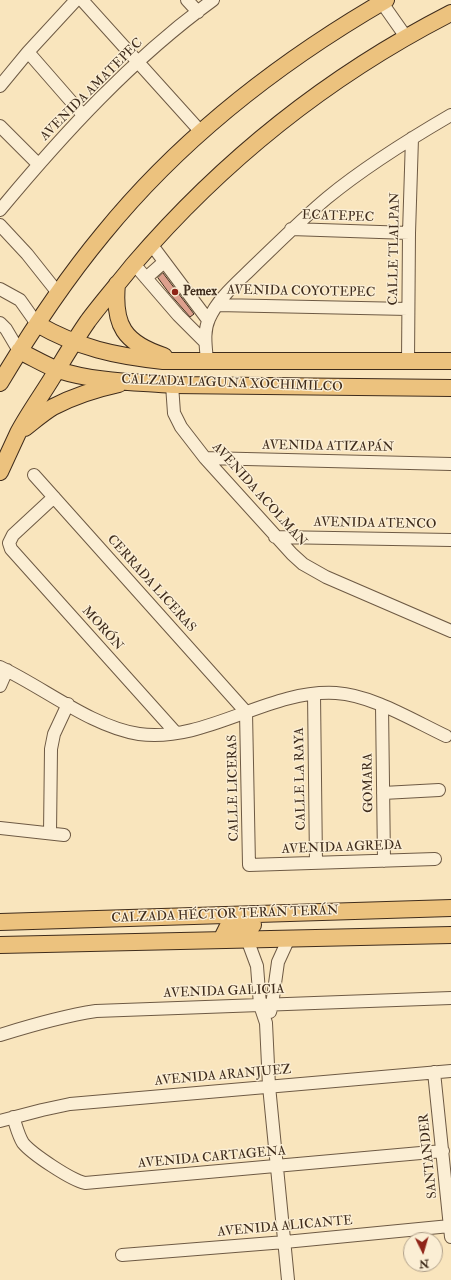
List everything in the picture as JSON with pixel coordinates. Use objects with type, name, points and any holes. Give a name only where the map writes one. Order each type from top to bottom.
[{"type":"main road","points":[[0,383],[37,324],[84,257],[130,202],[168,163],[241,97],[276,70],[310,46],[383,1]]},
{"type":"main road","points":[[0,472],[19,432],[73,342],[104,300],[134,264],[192,200],[274,126],[332,84],[406,36],[451,13]]},
{"type":"main road","points":[[118,284],[115,301],[116,314],[128,336],[149,351],[184,362]]},
{"type":"main road","name":"CALZADA LAGUNA XOCHIMILCO","points":[[37,324],[73,342],[96,350],[139,358],[184,362],[451,361]]},
{"type":"main road","name":"CALZADA LAGUNA XOCHIMILCO","points":[[19,351],[57,369],[74,374],[129,382],[172,385],[451,388]]},
{"type":"main road","points":[[19,432],[52,408],[73,398],[87,392],[129,382]]},
{"type":"main road","name":"CALZADA HÉCTOR TERÁN TERÁN","points":[[0,922],[451,908]]},
{"type":"main road","points":[[221,940],[230,926],[298,924],[349,912]]},
{"type":"main road","points":[[434,935],[451,930]]},
{"type":"main road","name":"CALZADA HÉCTOR TERÁN TERÁN","points":[[0,945],[451,935]]},
{"type":"street","points":[[0,86],[28,52],[76,0]]},
{"type":"street","points":[[82,0],[201,132]]},
{"type":"street","points":[[187,0],[198,12]]},
{"type":"street","name":"AVENIDA AMATEPEC","points":[[0,210],[38,164],[83,115],[138,62],[213,0]]},
{"type":"street","points":[[383,1],[406,36]]},
{"type":"street","points":[[28,52],[83,115]]},
{"type":"street","points":[[207,361],[205,342],[208,320],[217,305],[291,229],[328,197],[356,176],[412,138],[451,115]]},
{"type":"street","points":[[0,126],[38,164]]},
{"type":"street","name":"CALLE TLALPAN","points":[[408,361],[409,233],[412,138]]},
{"type":"street","points":[[0,225],[27,254],[58,293]]},
{"type":"street","name":"ECATEPEC","points":[[291,229],[409,233]]},
{"type":"street","points":[[151,244],[208,320]]},
{"type":"street","points":[[146,278],[164,262]]},
{"type":"street","points":[[134,264],[178,315],[205,342]]},
{"type":"street","points":[[0,289],[20,300],[37,324]]},
{"type":"street","name":"AVENIDA COYOTEPEC","points":[[217,305],[408,309]]},
{"type":"street","points":[[0,323],[6,329],[19,351]]},
{"type":"street","name":"AVENIDA ACOLMAN","points":[[172,385],[174,413],[177,421],[204,458],[292,554],[313,570],[451,631]]},
{"type":"street","name":"AVENIDA ATIZAPÁN","points":[[204,458],[451,464]]},
{"type":"street","name":"CERRADA LICERAS","points":[[34,475],[246,712]]},
{"type":"street","name":"MORÓN","points":[[54,497],[13,535],[9,543],[12,549],[176,734]]},
{"type":"street","name":"AVENIDA ATENCO","points":[[275,537],[451,540]]},
{"type":"street","points":[[0,686],[3,668],[100,722],[138,734],[176,734],[288,699],[314,694],[336,693],[352,695],[382,706],[446,736]]},
{"type":"street","name":"CALLE LA RAYA","points":[[314,694],[316,863]]},
{"type":"street","points":[[50,833],[50,749],[54,734],[68,704]]},
{"type":"street","name":"GOMARA","points":[[382,706],[384,861]]},
{"type":"street","name":"CALLE LICERAS","points":[[246,712],[249,865]]},
{"type":"street","points":[[383,793],[440,790]]},
{"type":"street","points":[[0,828],[64,835]]},
{"type":"street","name":"AVENIDA AGREDA","points":[[249,865],[435,859]]},
{"type":"street","points":[[266,1005],[278,962],[289,938]]},
{"type":"street","points":[[247,939],[266,1005],[269,1086],[288,1280]]},
{"type":"street","name":"AVENIDA GALICIA","points":[[0,1035],[53,1019],[96,1011],[451,998]]},
{"type":"street","name":"AVENIDA ARANJUEZ","points":[[0,1121],[70,1104],[451,1071]]},
{"type":"street","name":"SANTANDER","points":[[434,1072],[445,1146],[451,1232]]},
{"type":"street","name":"AVENIDA CARTAGENA","points":[[13,1117],[22,1142],[28,1149],[72,1178],[85,1183],[278,1166],[445,1146]]},
{"type":"street","name":"AVENIDA ALICANTE","points":[[122,1255],[285,1242],[451,1232]]},
{"type":"building","points":[[163,273],[194,314],[190,317],[158,278]]},
{"type":"place","name":"Pemex","points":[[175,292]]}]
